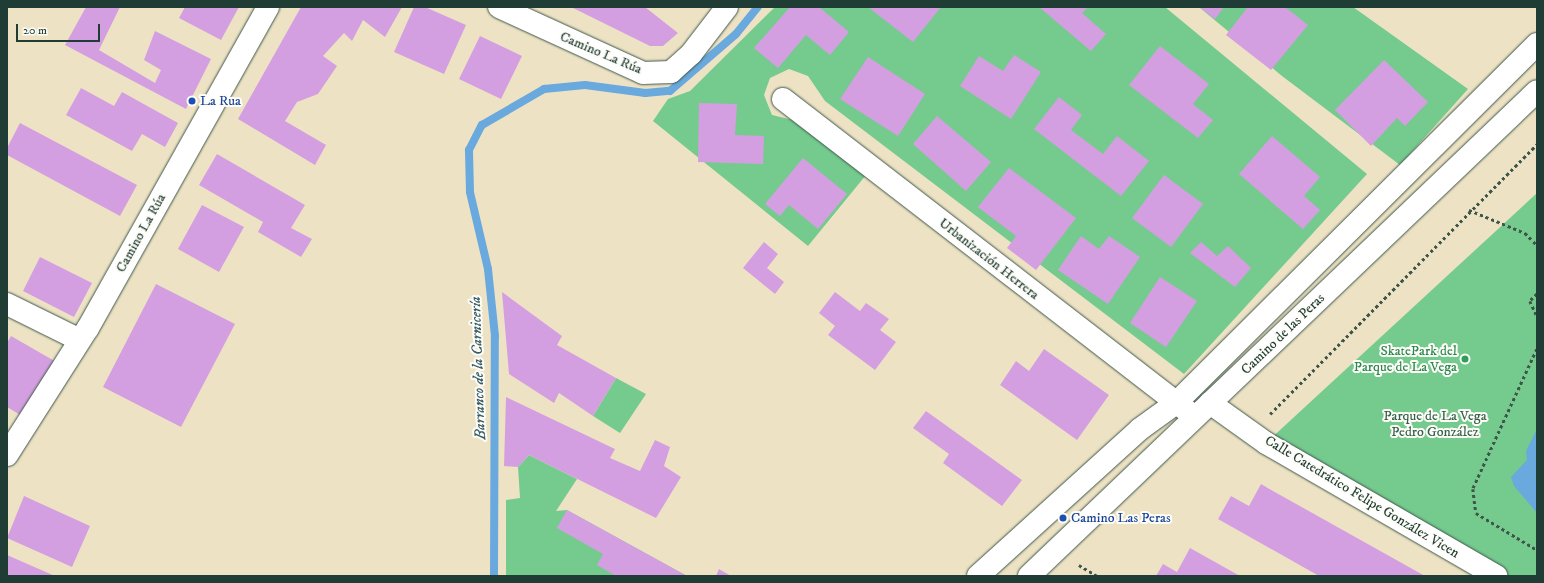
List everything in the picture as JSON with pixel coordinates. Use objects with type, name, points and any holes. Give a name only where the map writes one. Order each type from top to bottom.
[{"type":"street","name":"Camino La Rúa","points":[[7,456],[80,340],[268,7]]},
{"type":"street","name":"Camino La Rúa","points":[[504,8],[643,73],[671,72],[691,54],[726,7]]},
{"type":"street","points":[[978,576],[1140,430],[1176,403],[1537,44]]},
{"type":"street","name":"Camino de las Peras","points":[[1029,576],[1537,91]]},
{"type":"street","name":"Urbanización Herrera","points":[[783,99],[1195,417]]},
{"type":"street","points":[[7,304],[80,340]]},
{"type":"street","name":"Calle Catedrático Felipe González Vicen","points":[[1210,403],[1253,431],[1266,443],[1496,576]]},
{"type":"path","points":[[1253,431],[1469,210],[1537,144]]},
{"type":"path","points":[[1469,210],[1525,233],[1537,245]]},
{"type":"path","points":[[1537,294],[1530,301],[1537,316]]},
{"type":"path","points":[[1537,349],[1473,489],[1476,513],[1537,550]]},
{"type":"green space","points":[[775,7],[1165,7],[1367,174],[1184,374],[825,101],[808,76],[789,69],[770,78],[764,95],[772,115],[793,120],[866,175],[808,246],[653,121],[668,99],[690,91]]},
{"type":"green space","points":[[1199,7],[1353,7],[1468,89],[1400,165],[1282,76]]},
{"type":"green space","name":"Parque de La Vega Pedro González","points":[[1537,193],[1537,576],[1496,576],[1266,443]]},
{"type":"green space","points":[[616,378],[646,394],[620,433],[593,416]]},
{"type":"green space","points":[[529,455],[577,479],[556,511],[567,510],[687,576],[506,576],[506,500],[520,498],[518,467]]},
{"type":"water","points":[[1537,429],[1537,513],[1514,486],[1511,477],[1527,460],[1526,451]]},
{"type":"building","points":[[86,7],[120,7],[99,50],[155,83],[161,70],[144,60],[155,31],[211,59],[186,109],[65,45]]},
{"type":"building","points":[[185,7],[239,7],[221,40],[179,18]]},
{"type":"building","points":[[301,7],[402,7],[385,37],[363,20],[352,41],[344,33],[323,56],[337,66],[318,94],[297,102],[285,121],[326,145],[315,165],[238,119]]},
{"type":"building","points":[[414,7],[425,7],[466,25],[444,74],[394,52]]},
{"type":"building","points":[[571,7],[645,7],[678,33],[663,46],[650,46]]},
{"type":"building","points":[[790,7],[819,7],[849,32],[830,55],[806,35],[778,68],[754,48]]},
{"type":"building","points":[[868,7],[941,7],[913,42]]},
{"type":"building","points":[[1039,7],[1088,7],[1082,13],[1106,34],[1091,51]]},
{"type":"building","points":[[1199,7],[1224,7],[1215,19]]},
{"type":"building","points":[[1248,7],[1285,7],[1308,25],[1271,70],[1226,35]]},
{"type":"building","points":[[480,36],[522,56],[501,99],[459,79]]},
{"type":"building","points":[[1160,46],[1209,84],[1193,104],[1213,120],[1198,138],[1129,85]]},
{"type":"building","points":[[1014,55],[1041,72],[1011,119],[960,86],[979,56],[1003,71]]},
{"type":"building","points":[[868,57],[925,94],[898,136],[840,99]]},
{"type":"building","points":[[1384,60],[1428,102],[1405,126],[1397,118],[1371,146],[1335,110]]},
{"type":"building","points":[[81,88],[114,106],[122,92],[178,123],[165,147],[142,134],[132,151],[66,115]]},
{"type":"building","points":[[1059,97],[1082,115],[1071,130],[1103,154],[1117,136],[1149,161],[1121,196],[1034,129]]},
{"type":"building","points":[[699,103],[737,104],[735,135],[764,136],[763,164],[698,162]]},
{"type":"building","points":[[937,116],[991,162],[966,191],[913,144]]},
{"type":"building","points":[[20,123],[137,185],[120,216],[7,155],[7,148]]},
{"type":"building","points":[[1272,136],[1320,177],[1304,196],[1320,210],[1303,229],[1239,174]]},
{"type":"building","points":[[217,154],[305,205],[291,228],[312,239],[301,257],[258,232],[263,222],[199,185]]},
{"type":"building","points":[[803,158],[847,194],[818,229],[789,205],[780,216],[765,204]]},
{"type":"building","points":[[1009,168],[1076,218],[1036,270],[1007,248],[1016,236],[978,207]]},
{"type":"building","points":[[1164,175],[1203,204],[1171,247],[1132,218]]},
{"type":"building","points":[[202,205],[244,227],[219,272],[178,249]]},
{"type":"building","points":[[1081,236],[1099,249],[1109,236],[1140,257],[1108,304],[1058,270]]},
{"type":"building","points":[[764,242],[778,254],[767,268],[784,282],[775,294],[743,268]]},
{"type":"building","points":[[1201,242],[1217,256],[1228,246],[1251,268],[1235,287],[1190,253]]},
{"type":"building","points":[[40,257],[92,283],[74,317],[23,291]]},
{"type":"building","points":[[1160,277],[1197,301],[1166,347],[1130,323]]},
{"type":"building","points":[[156,284],[235,324],[181,427],[103,387]]},
{"type":"building","points":[[502,292],[562,336],[557,345],[616,378],[593,416],[559,393],[554,403],[509,374]]},
{"type":"building","points":[[835,292],[860,311],[866,303],[889,319],[880,330],[896,342],[875,370],[828,335],[835,326],[819,313]]},
{"type":"building","points":[[11,336],[58,363],[27,419],[7,407],[7,343]]},
{"type":"building","points":[[1044,349],[1109,395],[1077,440],[1000,385],[1016,361],[1029,371]]},
{"type":"building","points":[[506,397],[615,449],[610,458],[640,471],[655,440],[670,447],[664,466],[681,477],[656,518],[529,455],[518,467],[504,466]]},
{"type":"building","points":[[926,411],[1022,480],[1002,506],[943,463],[949,454],[913,428]]},
{"type":"building","points":[[1261,484],[1425,576],[1319,576],[1218,519],[1231,496],[1249,506]]},
{"type":"building","points":[[24,496],[90,526],[72,567],[7,538]]},
{"type":"building","points":[[567,510],[687,576],[616,576],[597,565],[603,554],[557,528]]},
{"type":"building","points":[[1190,548],[1240,576],[1156,576],[1163,564],[1177,572]]},
{"type":"building","points":[[7,555],[55,576],[7,576]]},
{"type":"building","points":[[719,569],[731,576],[716,576]]},
{"type":"waterway","name":"Barranco de la Carnicería","points":[[494,576],[495,336],[488,269],[470,192],[469,150],[482,125],[544,89],[585,85],[645,93],[670,91],[736,34],[758,7]]},
{"type":"place","name":"La Rua","points":[[192,101]]},
{"type":"place","name":"SkatePark del Parque de La Vega","points":[[1465,359]]},
{"type":"place","name":"Camino Las Peras","points":[[1063,518]]}]
